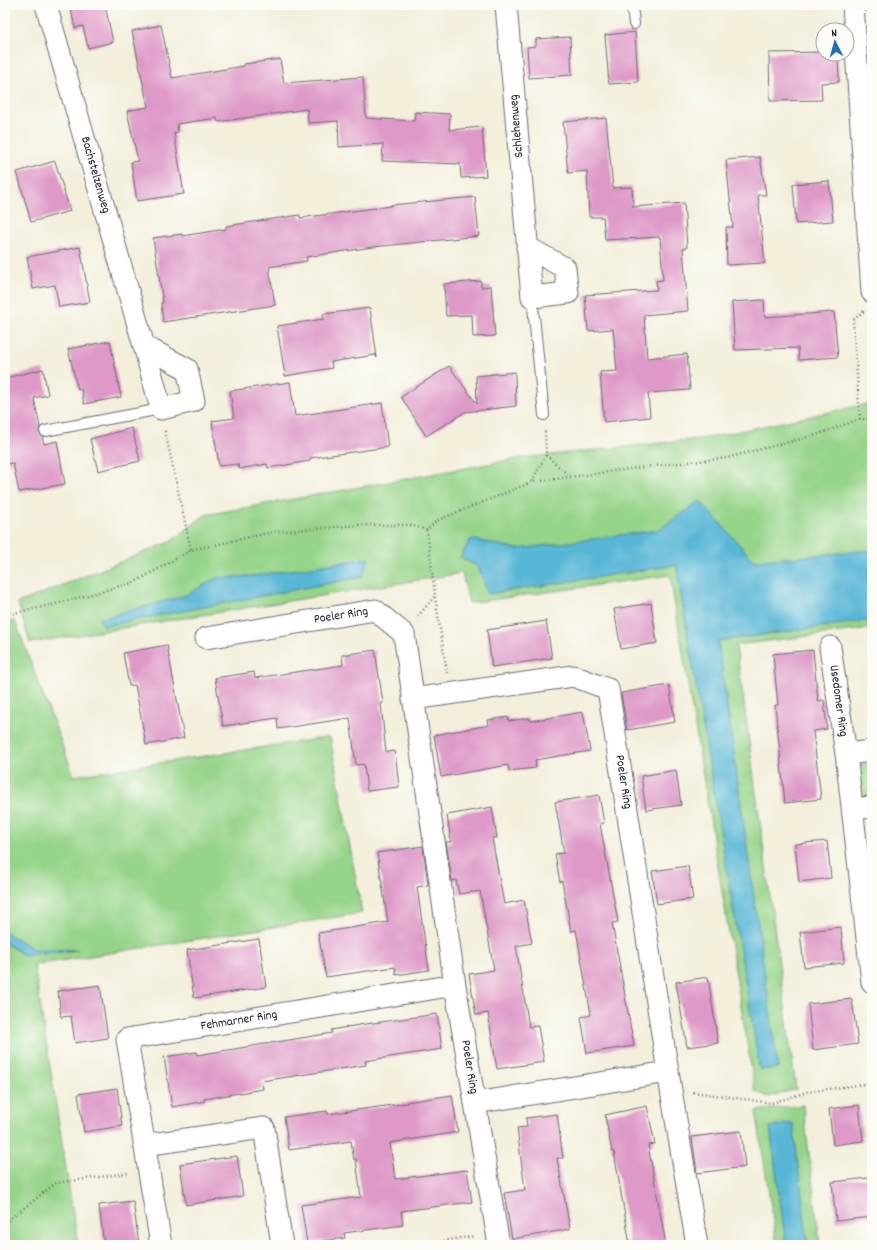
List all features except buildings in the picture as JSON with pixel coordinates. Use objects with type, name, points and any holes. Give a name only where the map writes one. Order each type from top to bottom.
[{"type":"street","name":"Bachstelzenweg","points":[[46,5],[144,346],[160,408]]},
{"type":"street","name":"Schlehenweg","points":[[506,5],[532,297]]},
{"type":"street","points":[[853,5],[870,300]]},
{"type":"street","points":[[527,247],[565,268],[567,280],[568,293],[532,297]]},
{"type":"street","points":[[144,346],[187,369],[194,401],[160,408]]},
{"type":"street","name":"Poeler Ring","points":[[206,638],[374,610],[404,634],[455,985],[498,1239]]},
{"type":"street","name":"Usedomer Ring","points":[[830,647],[846,754],[862,808],[872,982]]},
{"type":"street","name":"Poeler Ring","points":[[413,699],[573,676],[608,689],[697,1245]]},
{"type":"street","name":"Usedomer Ring","points":[[846,754],[872,752]]},
{"type":"street","name":"Fehmarner Ring","points":[[161,1245],[127,1039],[455,985]]},
{"type":"street","name":"Poeler Ring","points":[[475,1103],[670,1080]]},
{"type":"street","points":[[144,1145],[264,1128],[282,1245]]},
{"type":"lane","points":[[632,5],[634,24]]},
{"type":"lane","points":[[532,297],[544,415]]},
{"type":"lane","points":[[45,431],[160,408]]},
{"type":"path","points":[[860,419],[853,320],[870,300]]},
{"type":"path","points":[[160,408],[191,550]]},
{"type":"path","points":[[532,482],[546,455],[544,415]]},
{"type":"path","points":[[426,530],[436,521],[532,482],[569,476],[727,458],[816,435],[860,419],[872,419]]},
{"type":"path","points":[[546,455],[569,476]]},
{"type":"path","points":[[5,612],[14,613],[52,605],[134,582],[191,550],[273,532],[360,525],[410,525],[426,530]]},
{"type":"path","points":[[426,530],[451,694]]},
{"type":"path","points":[[404,634],[435,596]]},
{"type":"path","points":[[670,1080],[772,1104],[807,1092],[872,1083]]},
{"type":"path","points":[[5,1223],[56,1183],[148,1171]]},
{"type":"path","points":[[416,1245],[498,1239]]},
{"type":"green space","points":[[872,403],[872,628],[736,645],[796,1089],[768,1097],[755,1091],[670,575],[469,603],[462,573],[30,643],[18,603],[170,542],[205,515],[521,458],[707,438]]},
{"type":"green space","points":[[15,621],[74,776],[330,737],[362,913],[34,965],[78,1245],[7,1245],[5,1236],[5,943],[24,955],[73,950],[33,949],[5,932],[5,622]]},
{"type":"green space","points":[[872,763],[872,800],[862,801],[857,772],[861,764]]},
{"type":"green space","points":[[803,1105],[820,1245],[777,1245],[756,1111]]},
{"type":"water","points":[[700,501],[754,561],[872,550],[872,620],[718,641],[778,1068],[760,1070],[676,565],[488,594],[478,567],[460,557],[471,539],[518,549],[658,530]]},
{"type":"water","points":[[369,558],[362,577],[104,626],[99,619],[187,595],[216,578],[252,576]]},
{"type":"water","points":[[5,932],[34,949],[78,950],[24,955],[5,943]]},
{"type":"water","points":[[793,1123],[808,1245],[786,1245],[770,1127]]}]
